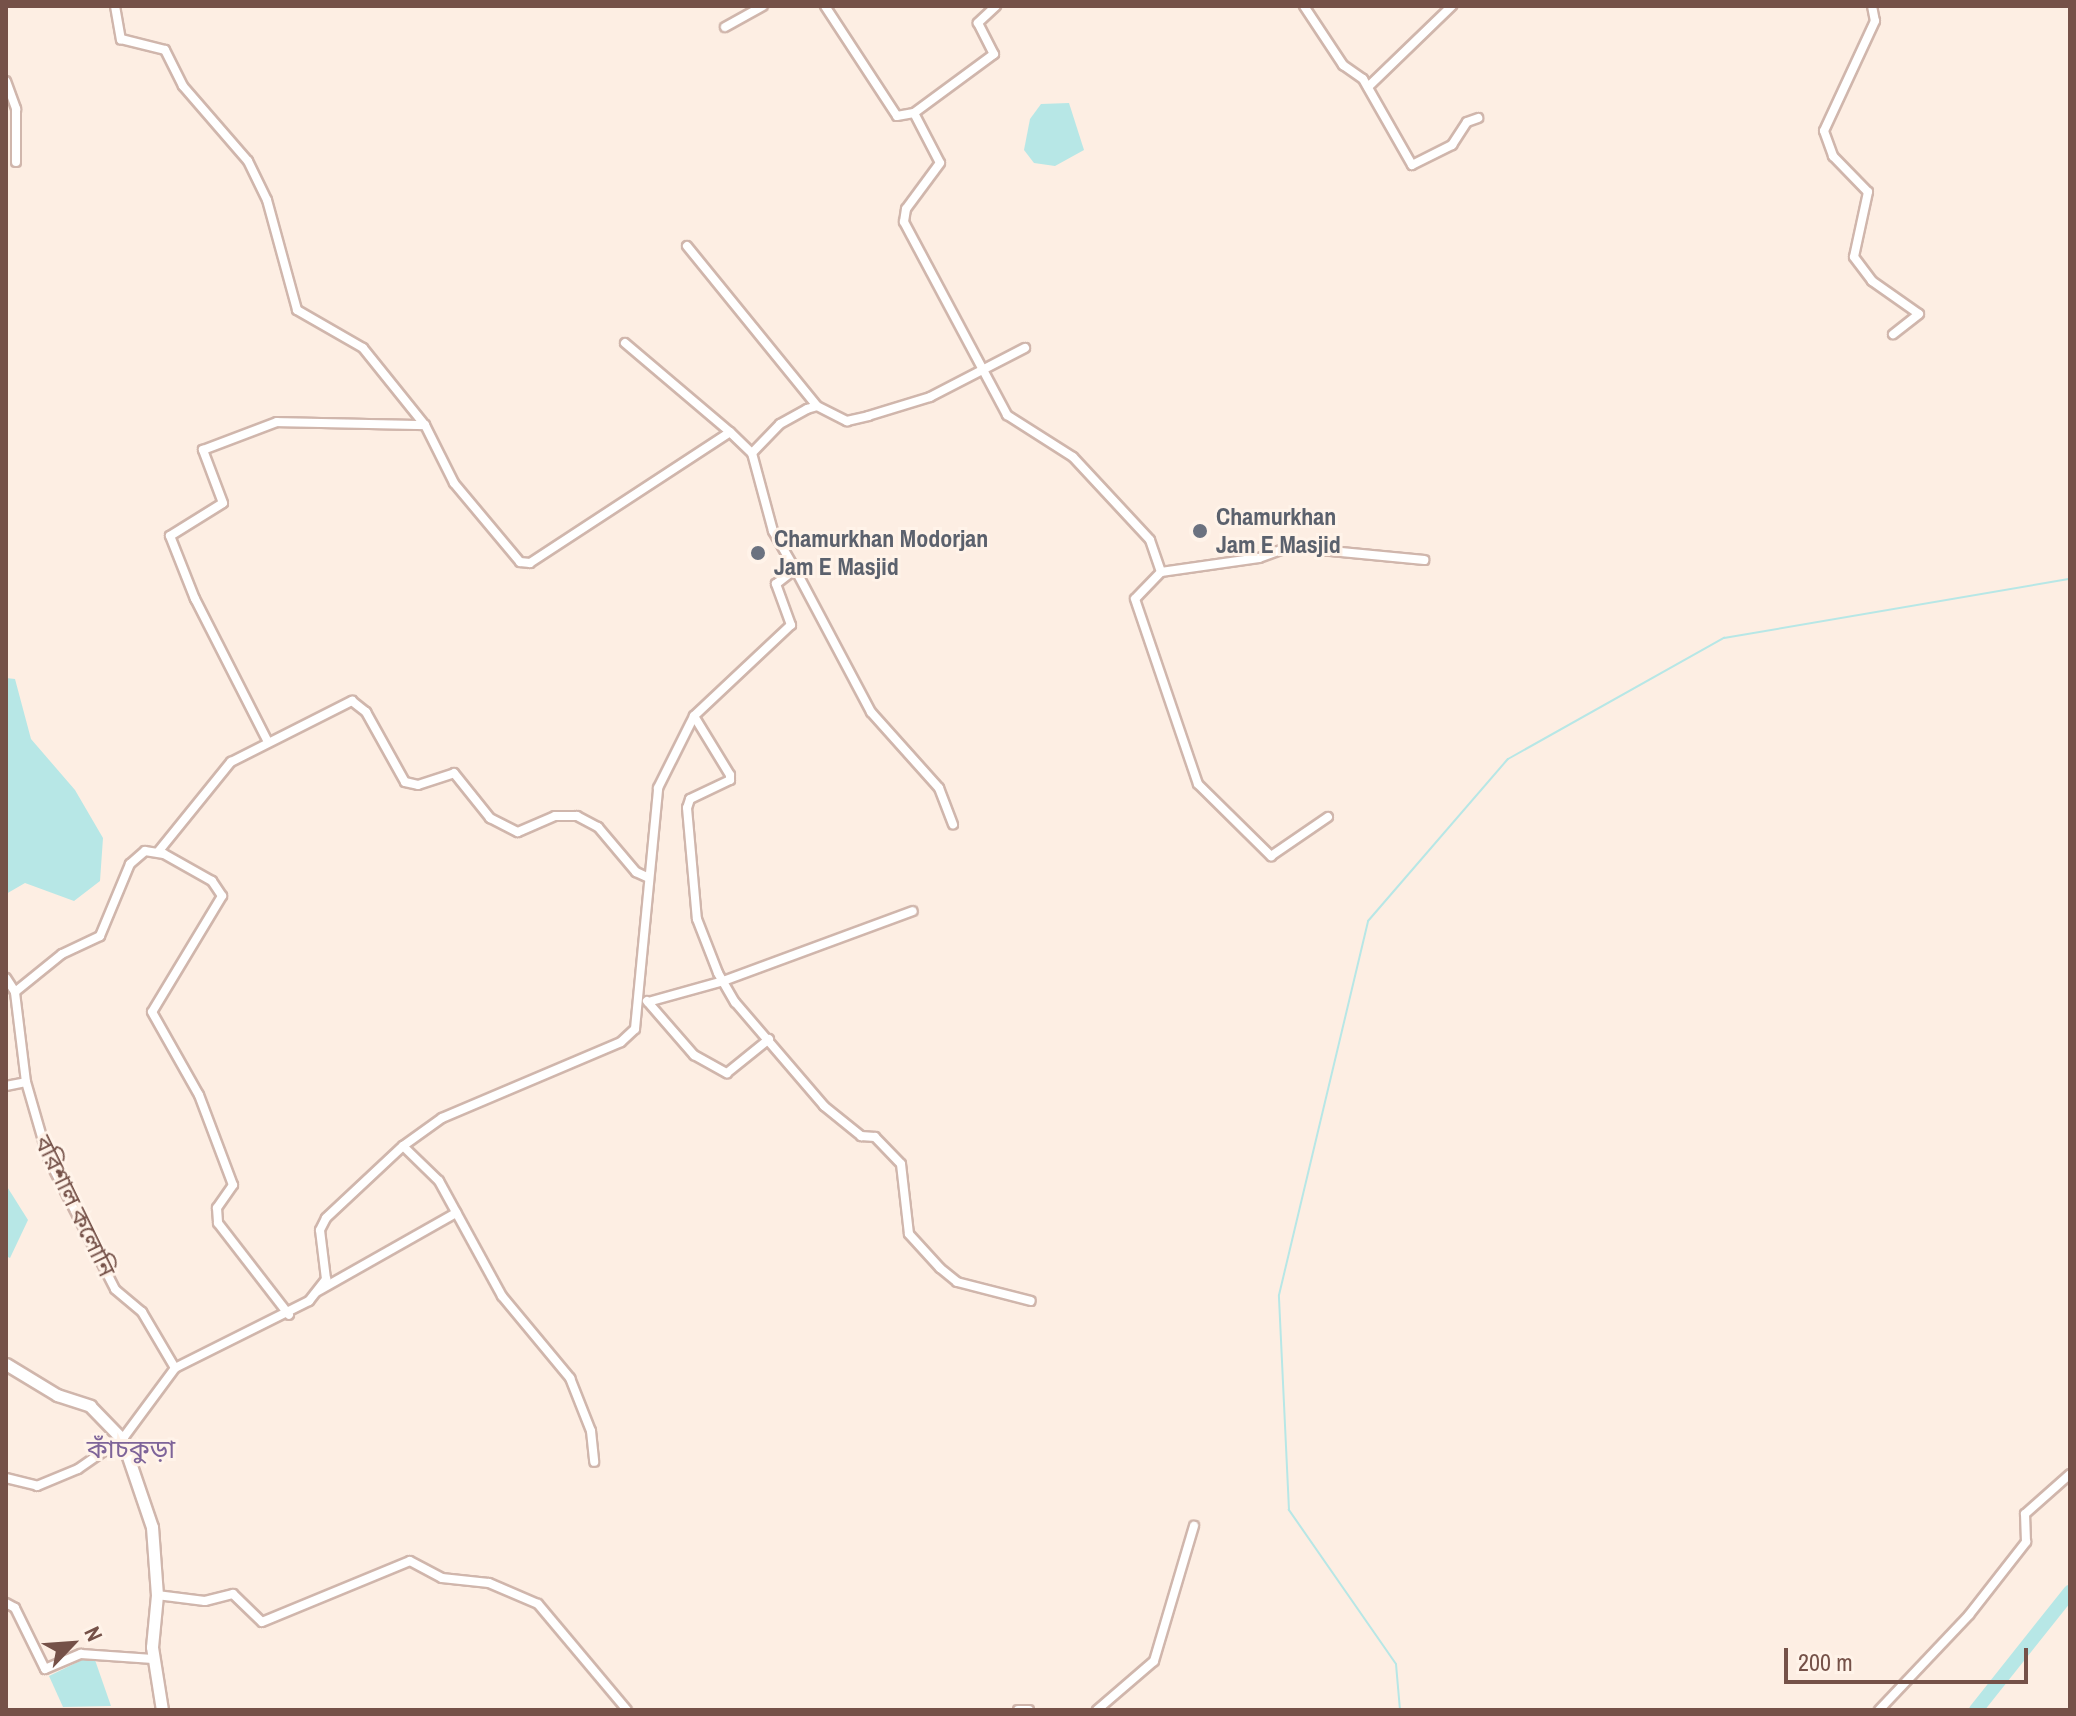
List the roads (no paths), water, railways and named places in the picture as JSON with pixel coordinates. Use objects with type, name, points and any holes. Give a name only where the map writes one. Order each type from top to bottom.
[{"type":"street","points":[[115,6],[121,39],[165,50],[183,86],[248,161],[267,200],[297,310],[363,348],[425,425],[454,483],[525,564],[730,432]]},
{"type":"street","points":[[725,27],[763,6]]},
{"type":"street","points":[[825,6],[897,116],[914,113],[994,54],[978,23],[996,6]]},
{"type":"street","points":[[1304,6],[1343,65],[1368,87],[1412,165],[1452,145],[1467,122],[1478,118]]},
{"type":"street","points":[[1368,87],[1452,6]]},
{"type":"street","points":[[1872,6],[1875,21],[1824,131],[1833,156],[1868,192],[1854,257],[1872,281],[1919,314],[1893,334]]},
{"type":"street","points":[[6,81],[16,109],[16,162]]},
{"type":"street","points":[[914,113],[940,163],[902,217],[982,370],[1007,415],[1060,447],[1136,519],[1150,540],[1161,572]]},
{"type":"street","points":[[687,246],[817,406],[847,421],[930,397],[1025,348]]},
{"type":"street","points":[[625,343],[752,453],[773,531],[871,712],[939,788],[953,824]]},
{"type":"street","points":[[752,453],[780,424],[817,406]]},
{"type":"street","points":[[268,742],[195,599],[170,536],[223,503],[203,450],[277,422],[425,425]]},
{"type":"street","points":[[1328,817],[1271,856],[1198,784],[1135,599],[1161,572],[1259,558],[1289,547],[1424,560]]},
{"type":"street","points":[[317,1291],[328,1264],[320,1230],[326,1218],[403,1146],[442,1118],[621,1042],[635,1029],[644,998],[649,878],[658,788],[694,716],[790,628],[776,584],[795,569]]},
{"type":"street","points":[[158,852],[222,770],[268,742],[352,701],[366,712],[405,782],[418,785],[454,773],[490,818],[518,832],[555,816],[577,816],[598,827],[636,872],[649,878]]},
{"type":"street","points":[[694,716],[730,775],[730,780],[690,799],[687,808],[697,919],[723,981],[824,1106],[861,1136],[875,1137],[901,1164],[909,1234],[940,1268],[957,1282],[1031,1301]]},
{"type":"street","points":[[6,978],[15,992],[62,954],[100,936],[130,864],[145,851],[158,852],[212,881],[222,896],[152,1012],[199,1095],[233,1185],[217,1208],[218,1223],[289,1315]]},
{"type":"street","points":[[644,998],[723,981],[913,911]]},
{"type":"street","name":"বরিশাল কলোনি","points":[[15,992],[26,1082],[48,1158],[115,1289],[142,1312],[175,1368]]},
{"type":"street","points":[[644,998],[694,1055],[727,1073],[769,1039]]},
{"type":"street","points":[[6,1086],[26,1082]]},
{"type":"street","points":[[403,1146],[439,1181],[509,1306],[570,1378],[591,1431],[594,1462]]},
{"type":"street","points":[[6,1478],[37,1486],[52,1483],[122,1439],[175,1368],[289,1315],[317,1291],[456,1213]]},
{"type":"street","points":[[6,1364],[57,1395],[90,1406],[122,1439],[152,1527],[157,1595],[153,1659],[162,1710]]},
{"type":"street","points":[[1879,1710],[1969,1615],[2026,1542],[2025,1514],[2070,1474]]},
{"type":"street","points":[[1097,1710],[1154,1661],[1194,1526]]},
{"type":"street","points":[[157,1595],[205,1601],[233,1594],[262,1622],[410,1561],[442,1578],[489,1583],[538,1604],[627,1710]]},
{"type":"street","points":[[6,1603],[15,1608],[45,1669],[81,1654],[153,1659]]},
{"type":"street","points":[[1018,1710],[1029,1710]]},
{"type":"water","points":[[1069,103],[1084,150],[1055,166],[1034,163],[1024,150],[1030,119],[1041,104]]},
{"type":"water","points":[[6,678],[15,679],[31,739],[75,790],[103,838],[100,881],[74,901],[25,883],[6,894]]},
{"type":"water","points":[[6,1185],[28,1220],[10,1258],[6,1256]]},
{"type":"water","points":[[84,1659],[95,1660],[111,1706],[63,1707],[49,1676]]},
{"type":"waterway","points":[[1400,1710],[1396,1664],[1289,1510],[1279,1295],[1368,921],[1508,759],[1724,638],[2070,579]]},
{"type":"waterway","points":[[1976,1710],[2070,1592]]},
{"type":"place","name":"Chamurkhan Jam E Masjid","points":[[1200,531]]},
{"type":"place","name":"Chamurkhan Modorjan Jam E Masjid","points":[[758,553]]},
{"type":"district","name":"কাঁচকুড়া","points":[[131,1449]]}]
